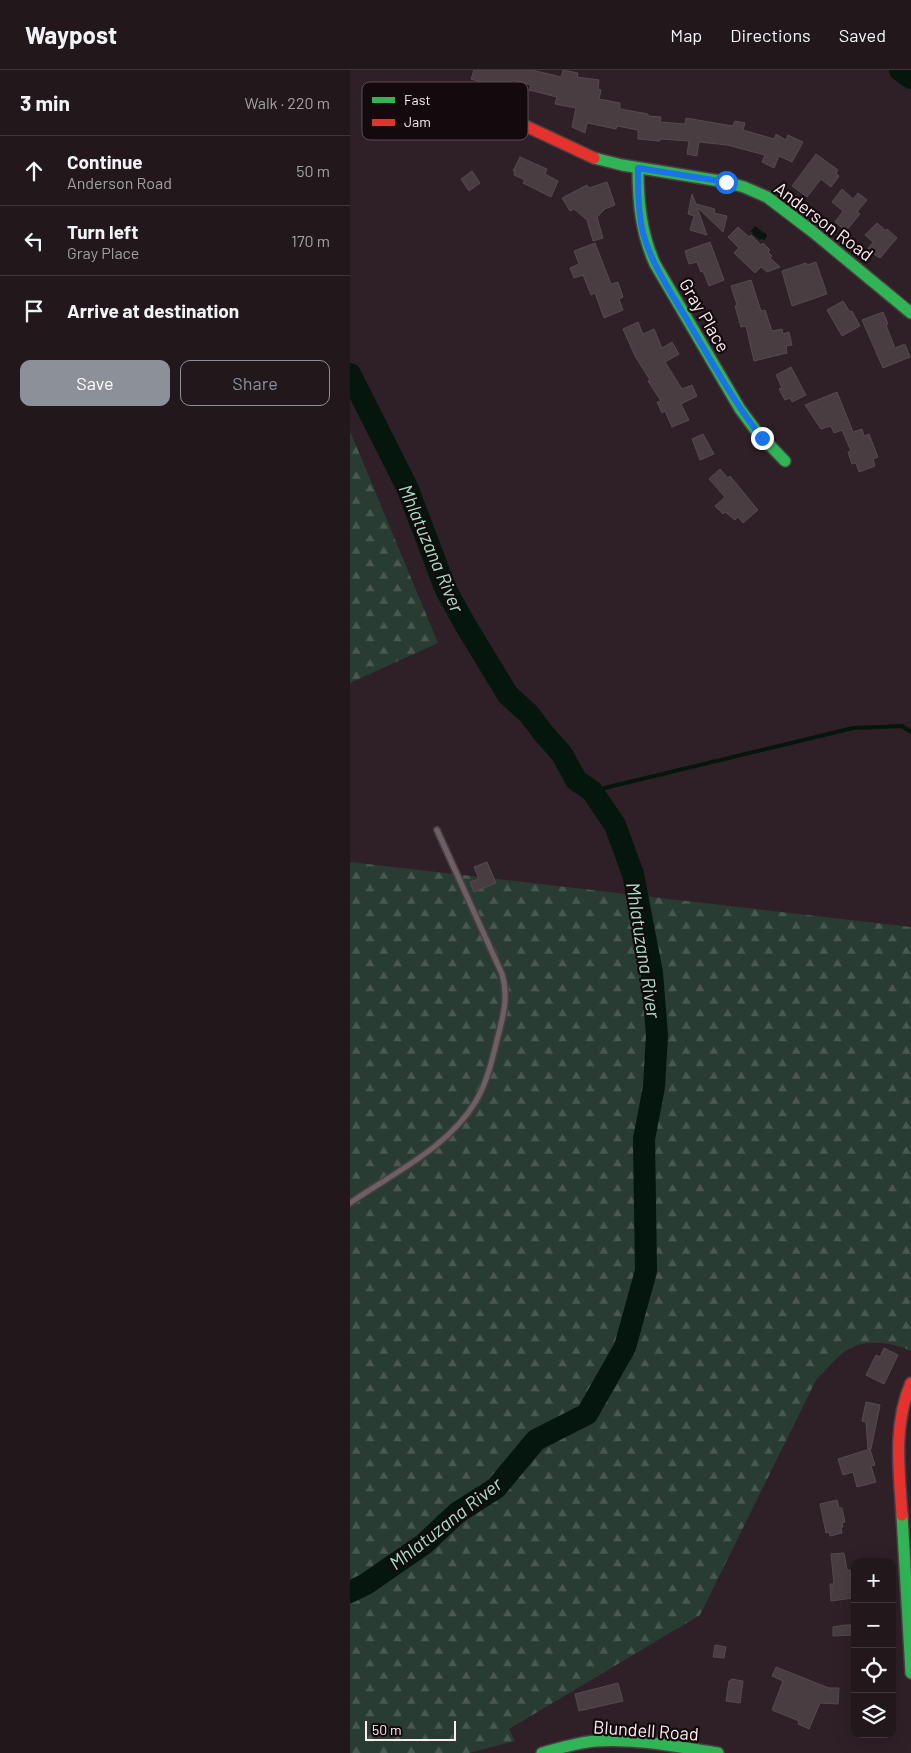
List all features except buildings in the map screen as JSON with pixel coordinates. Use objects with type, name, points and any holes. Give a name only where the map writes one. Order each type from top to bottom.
[{"type":"street","name":"Anderson Road","points":[[528,128],[588,156],[638,168],[726,182],[767,197],[813,232],[911,313]]},
{"type":"street","name":"Gray Place","points":[[638,168],[639,208],[643,233],[653,259],[720,376],[748,420],[784,461]]},
{"type":"street","points":[[911,1383],[900,1421],[898,1454],[911,1673]]},
{"type":"street","name":"Blundell Road","points":[[542,1753],[583,1743],[603,1741],[718,1753]]},
{"type":"lane","points":[[350,1203],[428,1151],[462,1120],[476,1101],[485,1083],[501,1027],[506,1002],[502,974],[437,830]]},
{"type":"green space","points":[[350,431],[438,643],[350,683]]},
{"type":"green space","points":[[350,862],[911,927],[911,1351],[895,1345],[868,1343],[860,1345],[844,1352],[816,1380],[700,1615],[509,1729],[515,1741],[469,1753],[350,1753]]},
{"type":"water","points":[[755,226],[767,235],[764,241],[761,241],[750,232]]},
{"type":"waterway","name":"Mhlatuzana River","points":[[900,70],[911,78]]},
{"type":"waterway","name":"Mhlatuzana River","points":[[350,374],[407,487],[446,590],[466,626],[508,695],[529,714],[562,754],[576,780],[592,791],[615,825],[633,874],[652,973],[657,1035],[654,1087],[644,1139],[646,1271],[625,1347],[587,1414],[536,1440],[496,1488],[457,1513],[424,1544],[366,1584],[350,1592]]},
{"type":"waterway","points":[[592,791],[853,728],[902,726],[911,732]]},
{"type":"traffic: fast","points":[[594,158],[622,165],[726,182],[767,197],[813,232],[911,313]]},
{"type":"traffic: fast","points":[[638,168],[643,229],[655,264],[740,409],[757,432],[785,461]]},
{"type":"traffic: fast","points":[[902,1515],[911,1673]]},
{"type":"traffic: fast","points":[[542,1753],[582,1743],[610,1740],[657,1744],[718,1753]]},
{"type":"traffic: jam","points":[[528,127],[594,158]]},
{"type":"traffic: jam","points":[[902,1515],[899,1431],[905,1399],[911,1383]]},
{"type":"route","points":[[726,182],[638,168],[639,208],[643,233],[664,280],[720,376],[762,438]]}]
